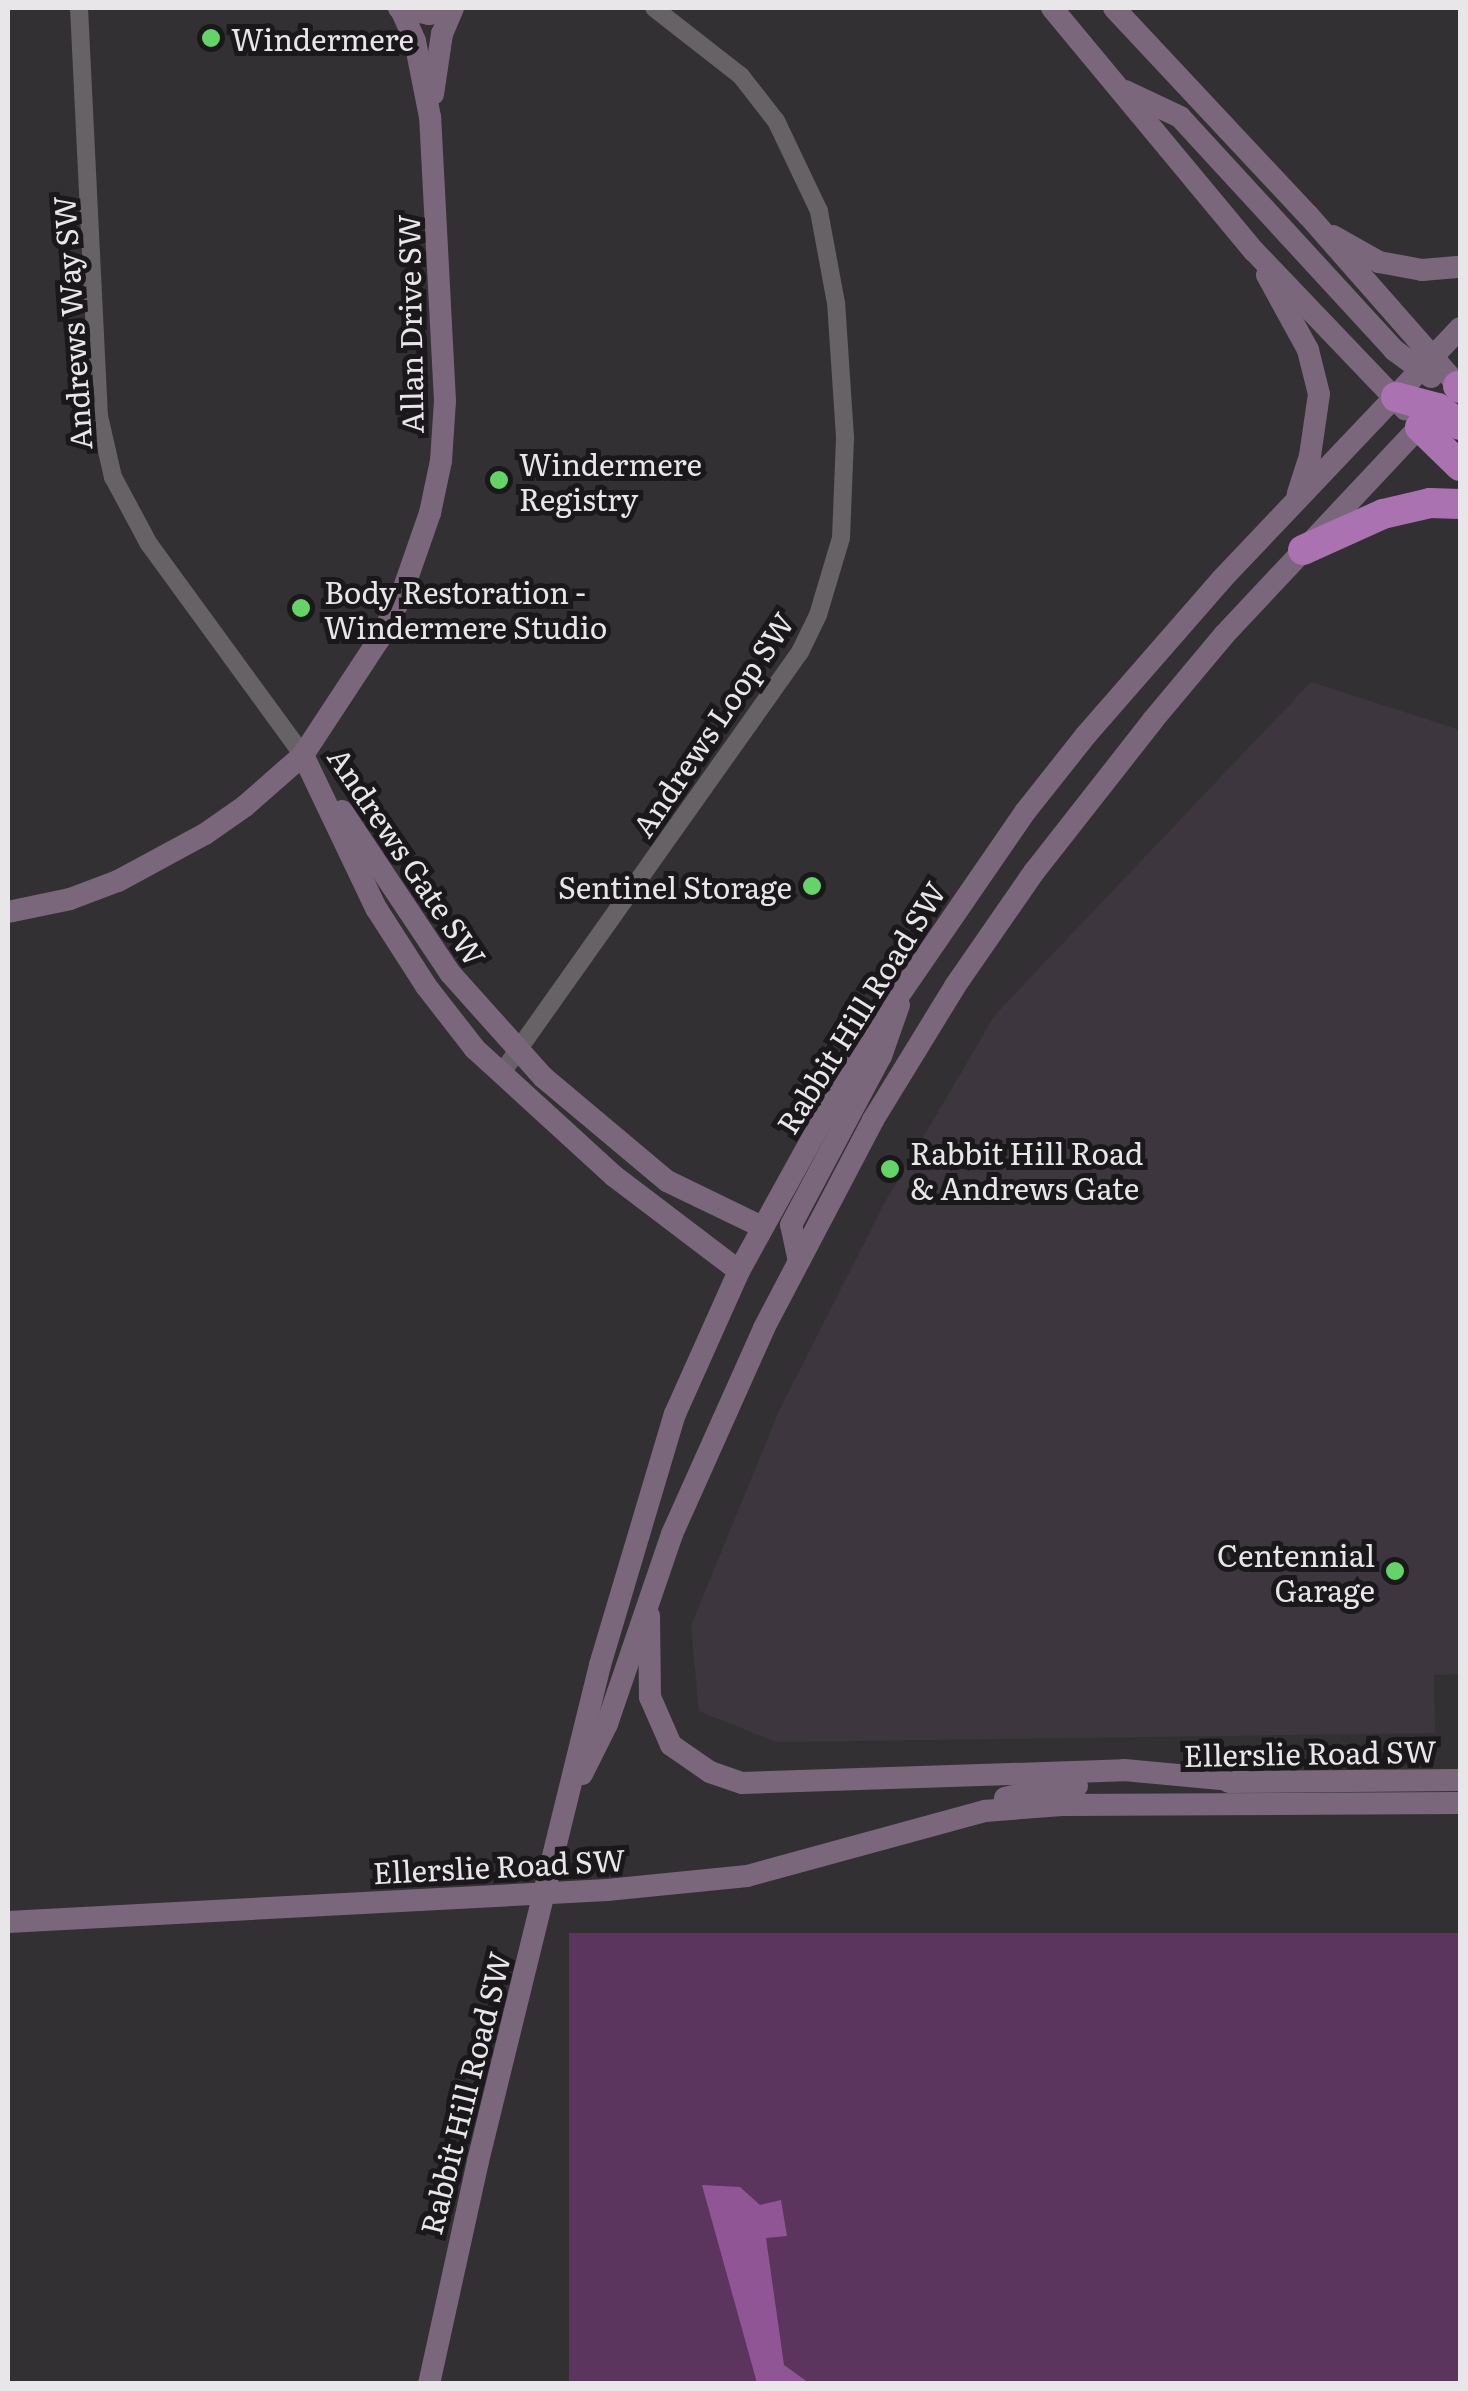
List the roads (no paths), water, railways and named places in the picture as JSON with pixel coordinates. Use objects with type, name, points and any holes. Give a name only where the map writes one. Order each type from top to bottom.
[{"type":"highway","points":[[1396,396],[1449,403],[1460,466]]},
{"type":"highway","points":[[1304,550],[1383,514],[1430,503],[1460,504]]},
{"type":"main road","name":"Allan Drive SW","points":[[8,912],[70,899],[162,860],[244,806],[303,755],[380,638],[400,598],[418,556],[441,462],[444,338],[430,117],[414,41],[400,8]]},
{"type":"main road","name":"Allan Drive SW","points":[[400,8],[428,14],[451,8]]},
{"type":"main road","name":"Allan Drive SW","points":[[430,117],[442,34],[451,8]]},
{"type":"main road","points":[[1052,8],[1254,251],[1396,396]]},
{"type":"main road","points":[[1114,8],[1308,215],[1426,364],[1449,403]]},
{"type":"main road","points":[[1120,88],[1180,118],[1394,350],[1426,364]]},
{"type":"main road","points":[[1308,215],[1350,250],[1379,262],[1422,270],[1460,266]]},
{"type":"main road","points":[[1254,251],[1308,350],[1319,394],[1310,456],[1295,502]]},
{"type":"main road","name":"Rabbit Hill Road SW","points":[[428,2384],[560,1818],[675,1414],[762,1227],[858,1055],[906,982],[966,894],[1086,735],[1295,502],[1460,328]]},
{"type":"main road","name":"Rabbit Hill Road SW","points":[[560,1818],[607,1724],[649,1597],[706,1454],[798,1257],[873,1120],[956,986],[1034,872],[1164,706],[1304,550],[1449,403]]},
{"type":"main road","name":"Andrews Gate SW","points":[[303,755],[450,973],[517,1050],[602,1130],[667,1181],[762,1227]]},
{"type":"main road","name":"Andrews Gate SW","points":[[303,755],[376,908],[426,986],[502,1074],[614,1176],[740,1271]]},
{"type":"main road","points":[[798,1257],[791,1225],[890,1040],[906,982]]},
{"type":"main road","points":[[649,1597],[648,1676],[655,1714],[671,1745],[686,1758],[742,1783],[1124,1770],[1242,1781]]},
{"type":"main road","name":"Ellerslie Road SW","points":[[984,1811],[1002,1799],[1052,1787],[1460,1780]]},
{"type":"main road","name":"Ellerslie Road SW","points":[[8,1922],[544,1893],[747,1876],[984,1811],[1062,1804],[1460,1803]]},
{"type":"street","name":"Andrews Way SW","points":[[78,8],[99,416],[113,477],[149,544],[303,755]]},
{"type":"street","name":"Andrews Loop SW","points":[[502,1074],[800,652],[828,588],[841,538],[845,437],[836,303],[819,211],[776,121],[742,76],[654,8]]},
{"type":"place","name":"Windermere","points":[[211,38]]},
{"type":"place","name":"Windermere Registry","points":[[499,480]]},
{"type":"place","name":"Body Restoration - Windermere Studio","points":[[301,608]]},
{"type":"place","name":"Sentinel Storage","points":[[812,886]]},
{"type":"place","name":"Rabbit Hill Road & Andrews Gate","points":[[890,1169]]},
{"type":"place","name":"Centennial Garage","points":[[1395,1571]]}]
